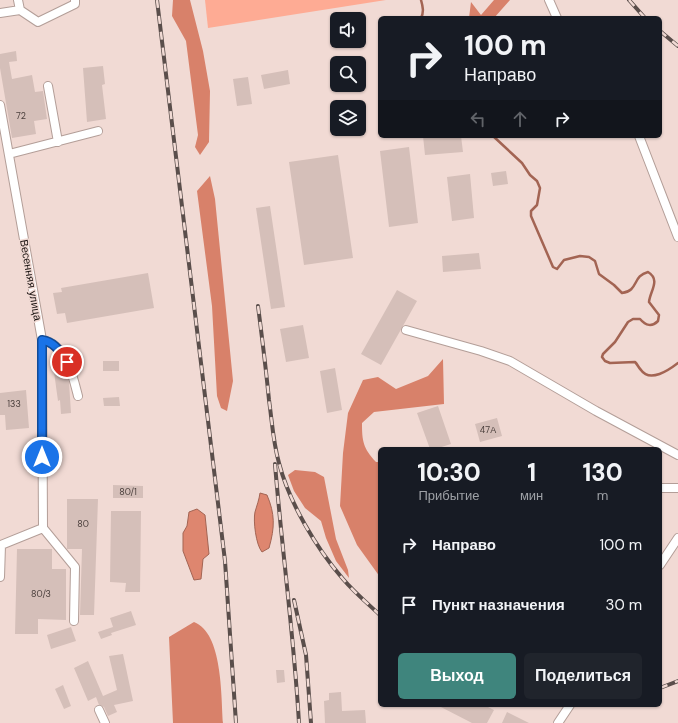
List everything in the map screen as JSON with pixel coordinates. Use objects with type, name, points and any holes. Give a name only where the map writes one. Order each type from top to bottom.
[{"type":"street","points":[[18,0],[20,10]]},
{"type":"street","points":[[0,13],[20,10],[38,22],[75,4],[75,0]]},
{"type":"street","points":[[549,0],[556,16]]},
{"type":"street","points":[[48,86],[58,142]]},
{"type":"street","name":"Весенняя улица","points":[[0,105],[42,340],[43,528]]},
{"type":"street","points":[[9,154],[98,131]]},
{"type":"street","points":[[640,138],[678,237]]},
{"type":"street","points":[[406,330],[481,351],[510,361],[678,455]]},
{"type":"street","points":[[42,340],[48,341],[57,347],[64,357],[73,377],[78,396]]},
{"type":"street","points":[[662,488],[678,488]]},
{"type":"street","points":[[0,577],[1,545],[43,528],[75,567],[74,621]]},
{"type":"street","points":[[662,562],[678,538]]},
{"type":"street","points":[[558,723],[569,707]]},
{"type":"street","points":[[100,710],[105,723]]},
{"type":"shaded area","points":[[173,0],[190,0],[203,51],[210,91],[209,142],[200,155],[195,147],[198,135],[186,41],[172,16]]},
{"type":"shaded area","points":[[205,0],[386,0],[208,28]]},
{"type":"shaded area","points":[[494,0],[510,0],[496,16],[469,16],[471,2],[481,15]]},
{"type":"shaded area","points":[[210,176],[215,199],[233,381],[227,411],[221,408],[217,396],[212,306],[197,191]]},
{"type":"shaded area","points":[[443,359],[444,404],[374,412],[362,423],[364,444],[368,453],[376,462],[378,462],[378,574],[357,545],[340,506],[343,453],[348,413],[363,380],[378,377],[396,389],[428,376]]},
{"type":"shaded area","points":[[295,470],[315,472],[324,477],[336,539],[348,570],[349,578],[336,561],[326,538],[321,521],[305,508],[294,491],[288,475]]},
{"type":"shaded area","points":[[260,493],[267,495],[273,515],[273,527],[269,548],[262,552],[257,539],[254,521]]},
{"type":"shaded area","points":[[197,509],[205,515],[209,554],[203,559],[201,579],[194,580],[183,551],[183,533],[187,526],[189,512]]},
{"type":"shaded area","points":[[194,622],[203,628],[210,639],[215,652],[221,683],[223,723],[173,723],[169,637]]},
{"type":"building","points":[[16,51],[17,61],[9,62],[12,79],[32,75],[35,92],[43,91],[47,119],[34,121],[36,134],[12,138],[0,68],[0,54]]},
{"type":"building","points":[[103,66],[105,84],[102,85],[106,119],[87,122],[83,68]]},
{"type":"building","points":[[288,70],[290,84],[264,89],[261,75]]},
{"type":"building","points":[[248,77],[252,104],[237,106],[233,79]]},
{"type":"building","points":[[423,138],[461,138],[463,152],[425,155]]},
{"type":"building","points":[[409,147],[418,223],[389,227],[380,151]]},
{"type":"building","points":[[338,155],[353,258],[304,265],[289,162]]},
{"type":"building","points":[[506,171],[508,184],[493,186],[491,173]]},
{"type":"building","points":[[470,174],[474,218],[452,221],[447,177]]},
{"type":"building","points":[[270,206],[285,307],[271,309],[256,208]]},
{"type":"building","points":[[479,253],[481,269],[443,272],[442,256]]},
{"type":"building","points":[[148,273],[154,308],[67,323],[65,313],[57,314],[53,293],[62,292],[61,288]]},
{"type":"building","points":[[397,290],[417,301],[381,365],[361,354]]},
{"type":"building","points":[[303,325],[309,358],[286,362],[280,329]]},
{"type":"building","points":[[103,361],[119,361],[119,371],[103,371]]},
{"type":"building","points":[[335,368],[342,410],[327,413],[320,371]]},
{"type":"building","points":[[65,371],[69,382],[71,413],[61,414],[60,400],[58,401],[54,372]]},
{"type":"building","points":[[26,390],[29,428],[6,430],[5,415],[0,415],[0,393]]},
{"type":"building","points":[[119,397],[120,406],[104,406],[103,398]]},
{"type":"building","points":[[438,406],[451,444],[441,447],[429,447],[417,413]]},
{"type":"building","points":[[497,418],[502,436],[480,442],[475,424]]},
{"type":"building","points":[[113,485],[143,486],[143,498],[113,498]]},
{"type":"building","points":[[67,499],[98,499],[94,615],[80,615],[82,549],[67,549]]},
{"type":"building","points":[[111,511],[141,511],[140,592],[125,592],[126,583],[110,582]]},
{"type":"building","points":[[17,549],[52,549],[52,569],[66,569],[66,620],[38,619],[38,634],[15,634]]},
{"type":"building","points":[[131,611],[136,625],[111,633],[112,635],[101,639],[98,632],[113,627],[110,618]]},
{"type":"building","points":[[71,627],[76,641],[51,649],[47,635]]},
{"type":"building","points":[[123,654],[133,701],[114,705],[117,712],[108,716],[104,707],[99,705],[96,697],[88,701],[74,668],[88,661],[103,696],[117,690],[109,656]]},
{"type":"building","points":[[276,670],[284,670],[285,682],[277,683]]},
{"type":"building","points":[[63,685],[71,706],[64,709],[55,689]]},
{"type":"building","points":[[341,692],[342,711],[365,710],[366,723],[325,723],[324,701],[329,700],[329,693]]},
{"type":"building","points":[[441,707],[488,707],[494,710],[487,723],[472,723]]},
{"type":"building","points":[[507,712],[529,723],[502,723]]},
{"type":"waterway","points":[[421,0],[423,9],[422,16]]},
{"type":"waterway","points":[[495,138],[522,163],[530,175],[537,181],[540,188],[537,205],[531,211],[531,216],[553,267],[557,269],[564,260],[580,256],[589,257],[595,261],[599,274],[622,293],[631,289],[643,274],[648,272],[654,279],[654,286],[649,302],[659,315],[658,321],[651,325],[644,323],[640,319],[633,319],[628,322],[615,342],[603,354],[602,357],[605,361],[610,363],[635,362],[645,374],[649,375],[665,372],[678,363]]},
{"type":"railway","points":[[157,0],[225,561],[236,723]]},
{"type":"railway","points":[[629,0],[643,16]]},
{"type":"railway","points":[[662,33],[678,46]]},
{"type":"railway","points":[[258,306],[274,439],[279,463],[289,493],[305,524],[333,567],[343,579],[378,613]]},
{"type":"railway","points":[[275,464],[299,723]]},
{"type":"railway","points":[[294,600],[306,655],[311,723]]},
{"type":"railway","points":[[662,687],[678,681]]},
{"type":"route","points":[[42,457],[42,340],[48,341],[57,347],[67,362]]}]
